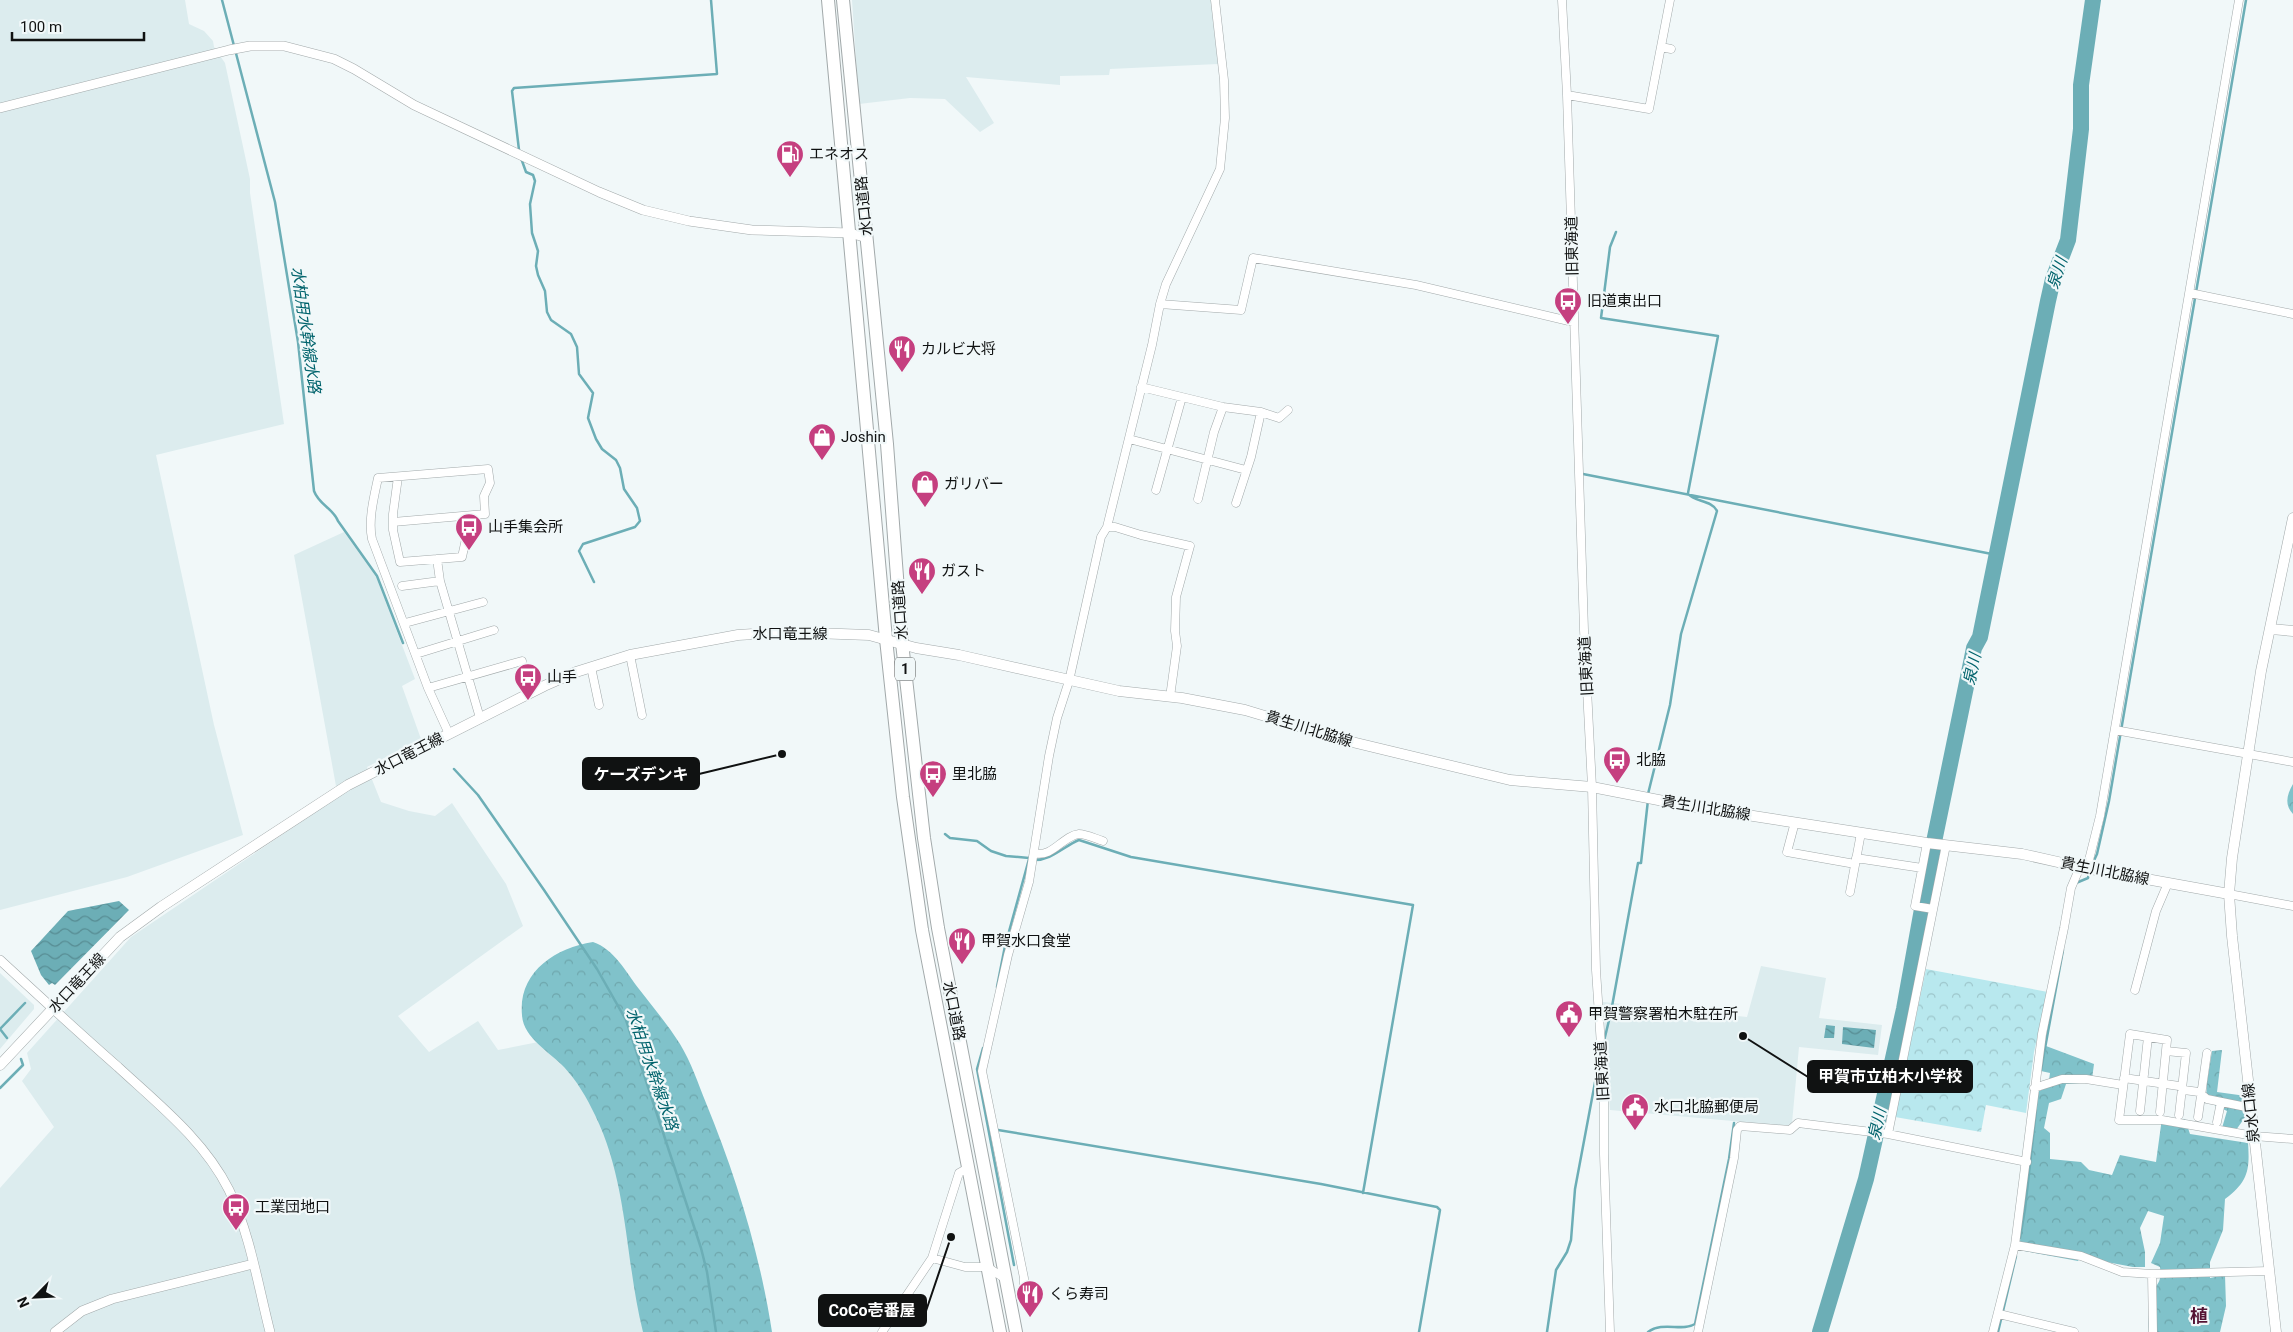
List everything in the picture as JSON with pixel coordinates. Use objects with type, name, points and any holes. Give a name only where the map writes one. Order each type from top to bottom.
[{"type":"highway","name":"水口道路","points":[[828,0],[886,639],[902,788],[922,930],[1000,1332]]},
{"type":"highway","name":"水口道路","points":[[843,0],[887,444],[902,643],[922,828],[938,928],[1016,1332]]},
{"type":"main road","points":[[2229,894],[2232,858],[2247,754],[2293,518]]},
{"type":"main road","points":[[2271,629],[2293,631]]},
{"type":"main road","name":"水口竜王線","points":[[0,1065],[120,937],[161,906],[348,785],[544,686],[591,667],[630,656],[754,633],[803,632],[869,635],[902,643]]},
{"type":"main road","name":"貴生川北脇線","points":[[902,643],[1119,691],[1170,697],[1245,710],[1348,742],[1510,780],[1592,787],[1689,806],[1861,833],[1926,843],[2022,854],[2083,868],[2229,894]]},
{"type":"main road","name":"泉水口線","points":[[2229,894],[2276,1332]]},
{"type":"street","points":[[1024,1286],[1024,1278],[982,1071],[1008,955],[1029,882],[1048,756],[1057,718],[1069,681],[1100,537],[1107,527],[1160,304],[1166,284],[1220,169],[1225,118],[1224,80],[1214,0]]},
{"type":"street","name":"旧東海道","points":[[1562,0],[1592,787],[1596,970],[1604,1091],[1604,1154],[1610,1332]]},
{"type":"street","points":[[1567,95],[1649,109],[1670,0]]},
{"type":"street","points":[[1993,1332],[2015,1245],[2042,1034],[2071,888],[2083,868],[2100,816],[2240,0]]},
{"type":"street","points":[[0,108],[236,49],[250,46],[284,46],[334,59],[414,105],[607,196],[643,210],[689,221],[752,230],[850,234],[867,238]]},
{"type":"street","points":[[1661,47],[1671,49]]},
{"type":"street","points":[[1160,304],[1241,310],[1253,258],[1416,285],[1573,322]]},
{"type":"street","points":[[2190,293],[2293,314]]},
{"type":"street","points":[[1141,387],[1223,407],[1261,412],[1279,418],[1288,410]]},
{"type":"street","points":[[1156,490],[1182,397]]},
{"type":"street","points":[[1198,499],[1214,432],[1223,407]]},
{"type":"street","points":[[1236,503],[1261,412]]},
{"type":"street","points":[[1128,439],[1246,470]]},
{"type":"street","points":[[393,522],[485,514],[484,496],[490,484],[488,469],[378,478],[370,534],[428,688],[449,734]]},
{"type":"street","points":[[398,477],[393,530],[400,562],[462,557],[469,525],[466,516]]},
{"type":"street","points":[[1107,527],[1115,527],[1190,546],[1176,597],[1174,631],[1176,646],[1170,697]]},
{"type":"street","points":[[437,559],[440,581],[480,718]]},
{"type":"street","points":[[402,586],[440,581]]},
{"type":"street","points":[[404,623],[483,602]]},
{"type":"street","points":[[416,654],[494,630]]},
{"type":"street","points":[[630,656],[642,715]]},
{"type":"street","points":[[428,688],[522,661]]},
{"type":"street","points":[[591,667],[599,705]]},
{"type":"street","points":[[2115,730],[2293,762]]},
{"type":"street","points":[[1795,822],[1787,852],[1922,868]]},
{"type":"street","points":[[1850,892],[1861,833]]},
{"type":"street","points":[[1034,853],[1046,853],[1071,837],[1080,834],[1103,841]]},
{"type":"street","points":[[1926,843],[1916,906],[1933,910]]},
{"type":"street","points":[[1885,1134],[1946,845]]},
{"type":"street","points":[[2135,990],[2156,910],[2168,883]]},
{"type":"street","points":[[2229,894],[2293,906]]},
{"type":"street","points":[[0,960],[161,1107],[199,1146],[229,1191],[239,1213],[270,1332]]},
{"type":"street","points":[[2160,1112],[2167,1040],[2130,1034],[2119,1120],[2162,1120],[2254,1136],[2293,1139]]},
{"type":"street","points":[[2140,1111],[2148,1037]]},
{"type":"street","points":[[2166,1051],[2186,1054],[2180,1115]]},
{"type":"street","points":[[2198,1117],[2207,1053]]},
{"type":"street","points":[[2034,1088],[2062,1079],[2143,1081],[2182,1088],[2202,1094],[2207,1099],[2251,1108]]},
{"type":"street","points":[[2217,1122],[2221,1102]]},
{"type":"street","points":[[1698,1332],[1734,1158],[1737,1130],[1740,1126],[1790,1130],[1798,1123],[1870,1132],[2027,1162]]},
{"type":"street","points":[[882,1332],[932,1258],[959,1173],[968,1168]]},
{"type":"street","points":[[2015,1245],[2081,1256],[2122,1272],[2152,1274],[2269,1271]]},
{"type":"street","points":[[932,1258],[965,1267],[987,1267],[1006,1279]]},
{"type":"street","points":[[55,1332],[82,1312],[112,1299],[253,1264]]},
{"type":"street","points":[[2152,1274],[2153,1332]]},
{"type":"street","points":[[1998,1314],[2074,1332]]},
{"type":"shaded area","points":[[0,0],[185,0],[189,24],[204,31],[213,41],[214,47],[225,63],[250,179],[250,193],[284,424],[156,455],[214,725],[243,835],[127,877],[0,910]]},
{"type":"shaded area","points":[[852,0],[1211,0],[1218,64],[1110,69],[1109,75],[1060,76],[1060,85],[966,77],[994,123],[980,132],[945,99],[910,98],[859,104]]},
{"type":"shaded area","points":[[344,532],[376,577],[415,679],[402,686],[421,739],[367,767],[381,802],[409,811],[435,816],[452,803],[506,884],[523,926],[398,1016],[429,1052],[478,1021],[498,1050],[589,1032],[668,1332],[0,1332],[0,1188],[54,1127],[22,1081],[31,1069],[27,1053],[131,937],[338,797],[294,555]]},
{"type":"shaded area","points":[[1761,966],[1826,978],[1819,1018],[1882,1025],[1878,1055],[1799,1047],[1792,1123],[1787,1126],[1610,1110],[1603,1002],[1747,1017]]},
{"type":"shaded area","points":[[0,973],[34,1005],[34,1009],[0,1049]]},
{"type":"green space","points":[[2293,784],[2293,814],[2288,807],[2287,799]]},
{"type":"green space","points":[[593,942],[607,950],[619,962],[675,1037],[691,1065],[717,1131],[746,1216],[761,1274],[772,1332],[643,1332],[620,1194],[606,1141],[592,1109],[577,1084],[564,1067],[532,1038],[527,1031],[522,1015],[522,1000],[526,987],[532,975],[541,965],[565,950]]},
{"type":"green space","points":[[1926,969],[2048,992],[2034,1052],[2026,1113],[1986,1105],[1981,1132],[1895,1117]]},
{"type":"green space","points":[[2046,1046],[2094,1064],[2092,1079],[2080,1083],[2066,1084],[2061,1099],[2049,1103],[2044,1128],[2050,1133],[2050,1159],[2081,1162],[2089,1170],[2112,1175],[2120,1155],[2156,1162],[2162,1118],[2185,1119],[2190,1134],[2248,1143],[2248,1168],[2246,1175],[2239,1187],[2225,1199],[2223,1230],[2210,1262],[2210,1278],[2225,1275],[2226,1306],[2220,1332],[2149,1332],[2151,1300],[2159,1281],[2160,1273],[2160,1267],[2151,1263],[2160,1243],[2164,1216],[2148,1211],[2140,1228],[2145,1252],[2145,1267],[2133,1267],[2080,1257],[2078,1261],[2019,1250],[2037,1092],[2048,1087],[2050,1073],[2041,1071]]},
{"type":"green space","points":[[2222,1050],[2217,1092],[2246,1096],[2246,1116],[2236,1130],[2222,1128],[2227,1111],[2206,1101],[2212,1051]]},
{"type":"water","points":[[119,901],[129,910],[55,985],[52,983],[49,985],[41,975],[31,951],[68,911]]},
{"type":"water","points":[[1826,1025],[1835,1026],[1834,1038],[1824,1038]]},
{"type":"water","points":[[1843,1027],[1876,1030],[1874,1048],[1842,1044]]},
{"type":"waterway","name":"水柏用水幹線水路","points":[[222,0],[275,202],[298,342],[314,491],[319,500],[336,517],[377,576],[403,643]]},
{"type":"waterway","points":[[519,150],[512,91],[514,88],[717,74],[711,0]]},
{"type":"waterway","name":"泉川","points":[[1820,1332],[1866,1179],[1904,1009],[1935,837],[1974,648],[1980,637],[2048,301],[2053,279],[2068,240],[2081,129],[2081,85],[2093,0]]},
{"type":"waterway","points":[[2091,867],[2097,854],[2109,801],[2246,0]]},
{"type":"waterway","points":[[521,158],[526,172],[533,175],[535,181],[530,204],[532,233],[538,251],[536,266],[545,291],[547,312],[551,320],[571,334],[577,347],[579,374],[593,393],[588,418],[602,449],[616,460],[620,468],[624,489],[637,508],[640,521],[635,527],[583,544],[579,551],[594,582]]},
{"type":"waterway","points":[[1616,232],[1610,247],[1601,318],[1718,336],[1688,493]]},
{"type":"waterway","points":[[1583,474],[1997,555]]},
{"type":"waterway","points":[[1648,794],[1670,705],[1681,634],[1717,511],[1715,507],[1688,494]]},
{"type":"waterway","name":"水柏用水幹線水路","points":[[454,769],[478,795],[544,890],[597,969],[626,1020],[701,1248],[707,1272],[716,1332]]},
{"type":"waterway","points":[[1604,1041],[1638,863],[1641,863],[1648,800]]},
{"type":"waterway","points":[[945,834],[950,838],[977,841],[991,851],[1006,856],[1029,858]]},
{"type":"waterway","points":[[1033,860],[1052,856],[1079,840],[1131,857],[1413,905],[1363,1193]]},
{"type":"waterway","points":[[997,987],[1005,946],[1029,859]]},
{"type":"waterway","points":[[2076,883],[2088,878],[2089,872]]},
{"type":"waterway","points":[[2041,1070],[2063,950]]},
{"type":"waterway","points":[[7,1038],[0,1029],[25,1003]]},
{"type":"waterway","points":[[983,1048],[977,1069],[1014,1265]]},
{"type":"waterway","points":[[0,1088],[23,1065],[21,1059]]},
{"type":"waterway","points":[[1547,1332],[1556,1270],[1567,1252],[1571,1240],[1575,1189],[1599,1061]]},
{"type":"waterway","points":[[2020,1238],[2036,1110]]},
{"type":"waterway","points":[[1648,1332],[1660,1327],[1684,1327],[1695,1324],[1729,1159],[1734,1123]]},
{"type":"waterway","points":[[998,1130],[1321,1184],[1437,1207],[1440,1210],[1419,1332]]},
{"type":"waterway","points":[[1998,1332],[2016,1256]]},
{"type":"place","name":"エネオス","points":[[790,178]]},
{"type":"place","name":"旧道東出口","points":[[1568,325]]},
{"type":"place","name":"カルビ大将","points":[[902,373]]},
{"type":"place","name":"Joshin","points":[[822,461]]},
{"type":"place","name":"ガリバー","points":[[925,508]]},
{"type":"place","name":"山手集会所","points":[[469,551]]},
{"type":"place","name":"ガスト","points":[[922,595]]},
{"type":"place","name":"山手","points":[[528,701]]},
{"type":"place","name":"ケーズデンキ","points":[[782,754]]},
{"type":"place","name":"北脇","points":[[1617,784]]},
{"type":"place","name":"里北脇","points":[[933,798]]},
{"type":"place","name":"甲賀水口食堂","points":[[962,965]]},
{"type":"place","name":"甲賀市立柏木小学校","points":[[1743,1036]]},
{"type":"place","name":"甲賀警察署柏木駐在所","points":[[1569,1038]]},
{"type":"place","name":"水口北脇郵便局","points":[[1635,1131]]},
{"type":"place","name":"工業団地口","points":[[236,1231]]},
{"type":"place","name":"CoCo壱番屋","points":[[951,1237]]},
{"type":"place","name":"くら寿司","points":[[1030,1318]]},
{"type":"district","name":"植","points":[[2199,1315]]}]
